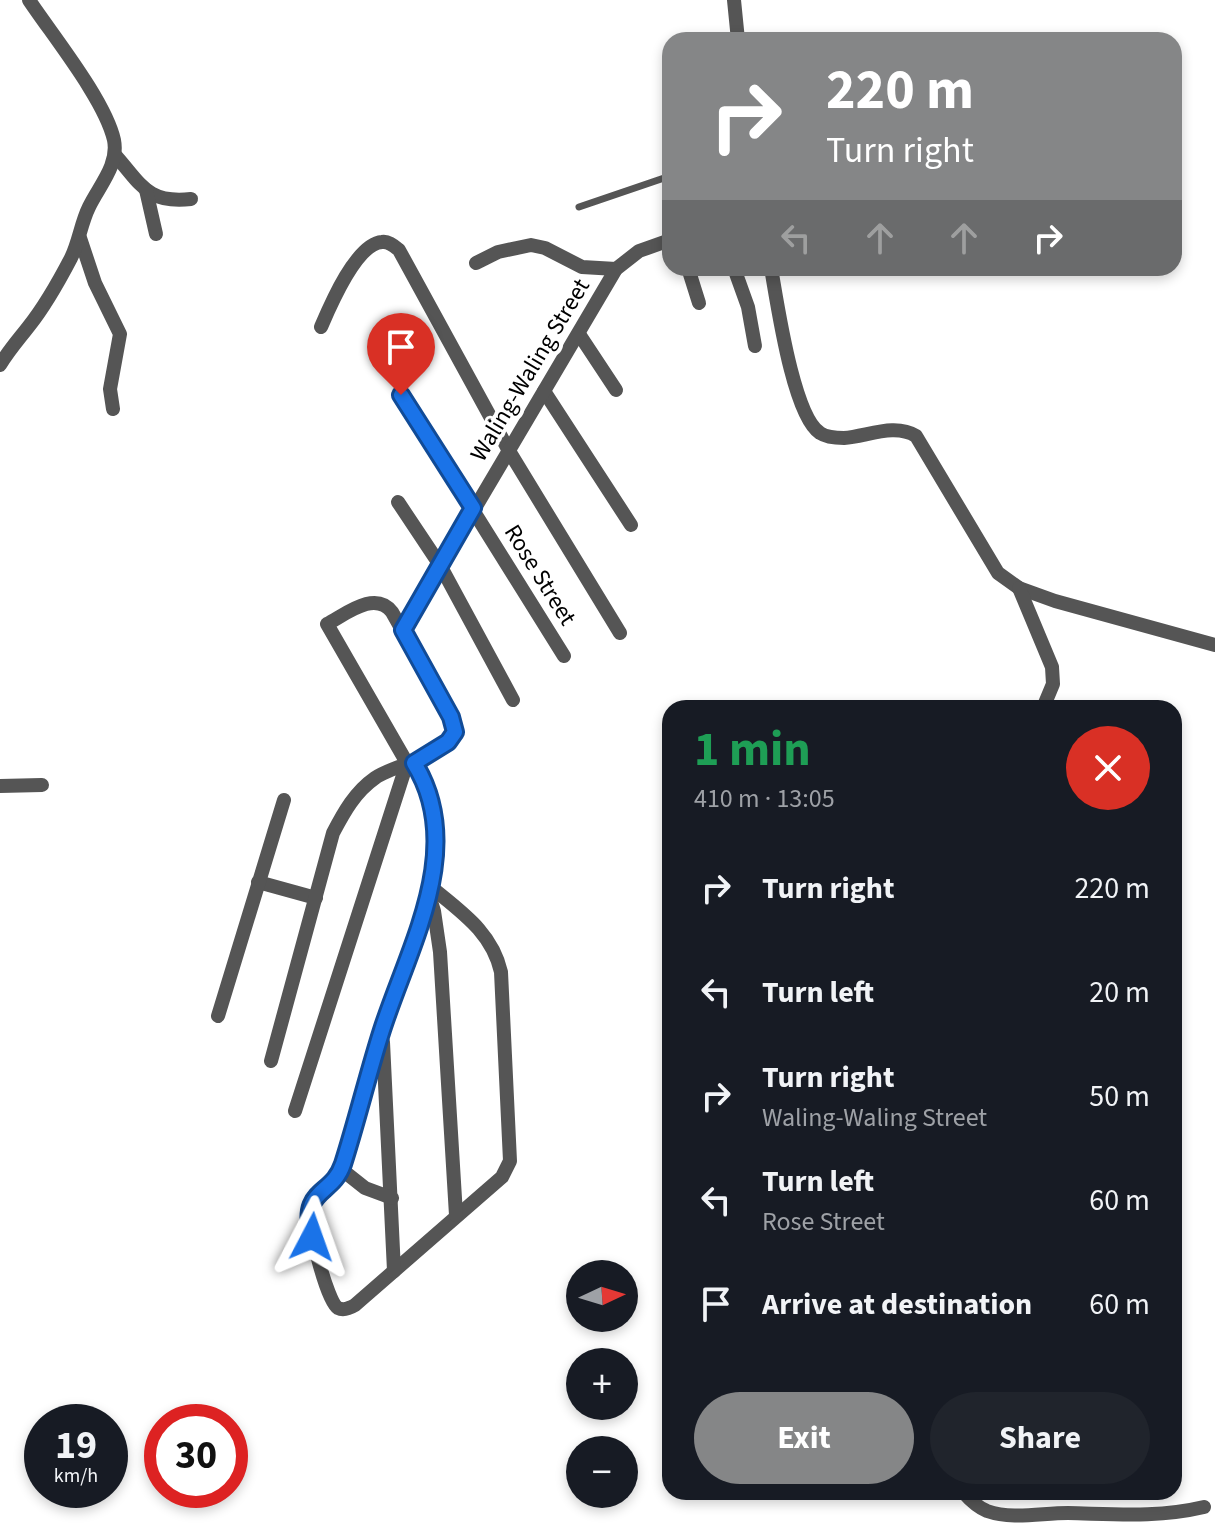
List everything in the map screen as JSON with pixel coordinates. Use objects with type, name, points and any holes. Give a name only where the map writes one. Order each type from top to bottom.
[{"type":"street","points":[[0,365],[11,345],[30,325],[80,238],[87,211],[115,155],[114,142],[97,100],[29,0]]},
{"type":"street","points":[[734,0],[737,32]]},
{"type":"street","points":[[115,155],[146,190],[162,200],[191,199]]},
{"type":"street","points":[[146,190],[156,234]]},
{"type":"street","points":[[80,238],[95,283],[120,334],[110,389],[113,409]]},
{"type":"street","points":[[321,327],[333,297],[352,266],[373,245],[390,243],[399,250],[509,451],[620,633]]},
{"type":"street","name":"Waling-Waling Street","points":[[403,630],[616,269],[639,251],[662,243]]},
{"type":"street","points":[[476,263],[506,249],[531,245],[545,248],[582,267],[616,269]]},
{"type":"street","points":[[691,276],[699,303]]},
{"type":"street","points":[[737,276],[748,307],[755,346]]},
{"type":"street","points":[[773,276],[796,387],[812,424],[821,433],[839,438],[906,430],[916,436],[998,573],[1019,588],[1055,601],[1215,645]]},
{"type":"street","points":[[579,334],[616,390]]},
{"type":"street","points":[[544,391],[631,525]]},
{"type":"street","name":"Rose Street","points":[[401,395],[564,656]]},
{"type":"street","points":[[398,502],[440,565],[513,700]]},
{"type":"street","points":[[1019,588],[1052,667],[1053,684],[1046,700]]},
{"type":"street","points":[[271,1061],[333,833],[344,811],[367,784],[410,763],[448,742],[455,732],[451,717],[403,630],[386,604],[379,601],[327,624],[410,763],[435,810],[436,853],[430,891],[383,1029],[341,1169],[318,1194],[309,1212],[312,1237],[334,1304],[342,1309],[355,1305],[502,1177],[510,1161],[501,972],[497,953],[488,937],[471,920],[430,891]]},
{"type":"street","points":[[295,1111],[410,763]]},
{"type":"street","points":[[0,786],[42,785]]},
{"type":"street","points":[[218,1016],[284,800]]},
{"type":"street","points":[[258,882],[316,898]]},
{"type":"street","points":[[430,891],[440,952],[456,1215]]},
{"type":"street","points":[[383,1029],[394,1271]]},
{"type":"street","points":[[341,1169],[365,1188],[392,1198]]},
{"type":"street","points":[[969,1500],[984,1510],[1026,1516],[1067,1513],[1135,1516],[1204,1507]]},
{"type":"lane","points":[[579,207],[662,179]]},
{"type":"route","points":[[312,1237],[309,1224],[312,1203],[341,1169],[383,1029],[429,895],[436,853],[435,810],[414,763],[448,742],[455,732],[451,717],[403,630],[473,508],[401,395]]}]
